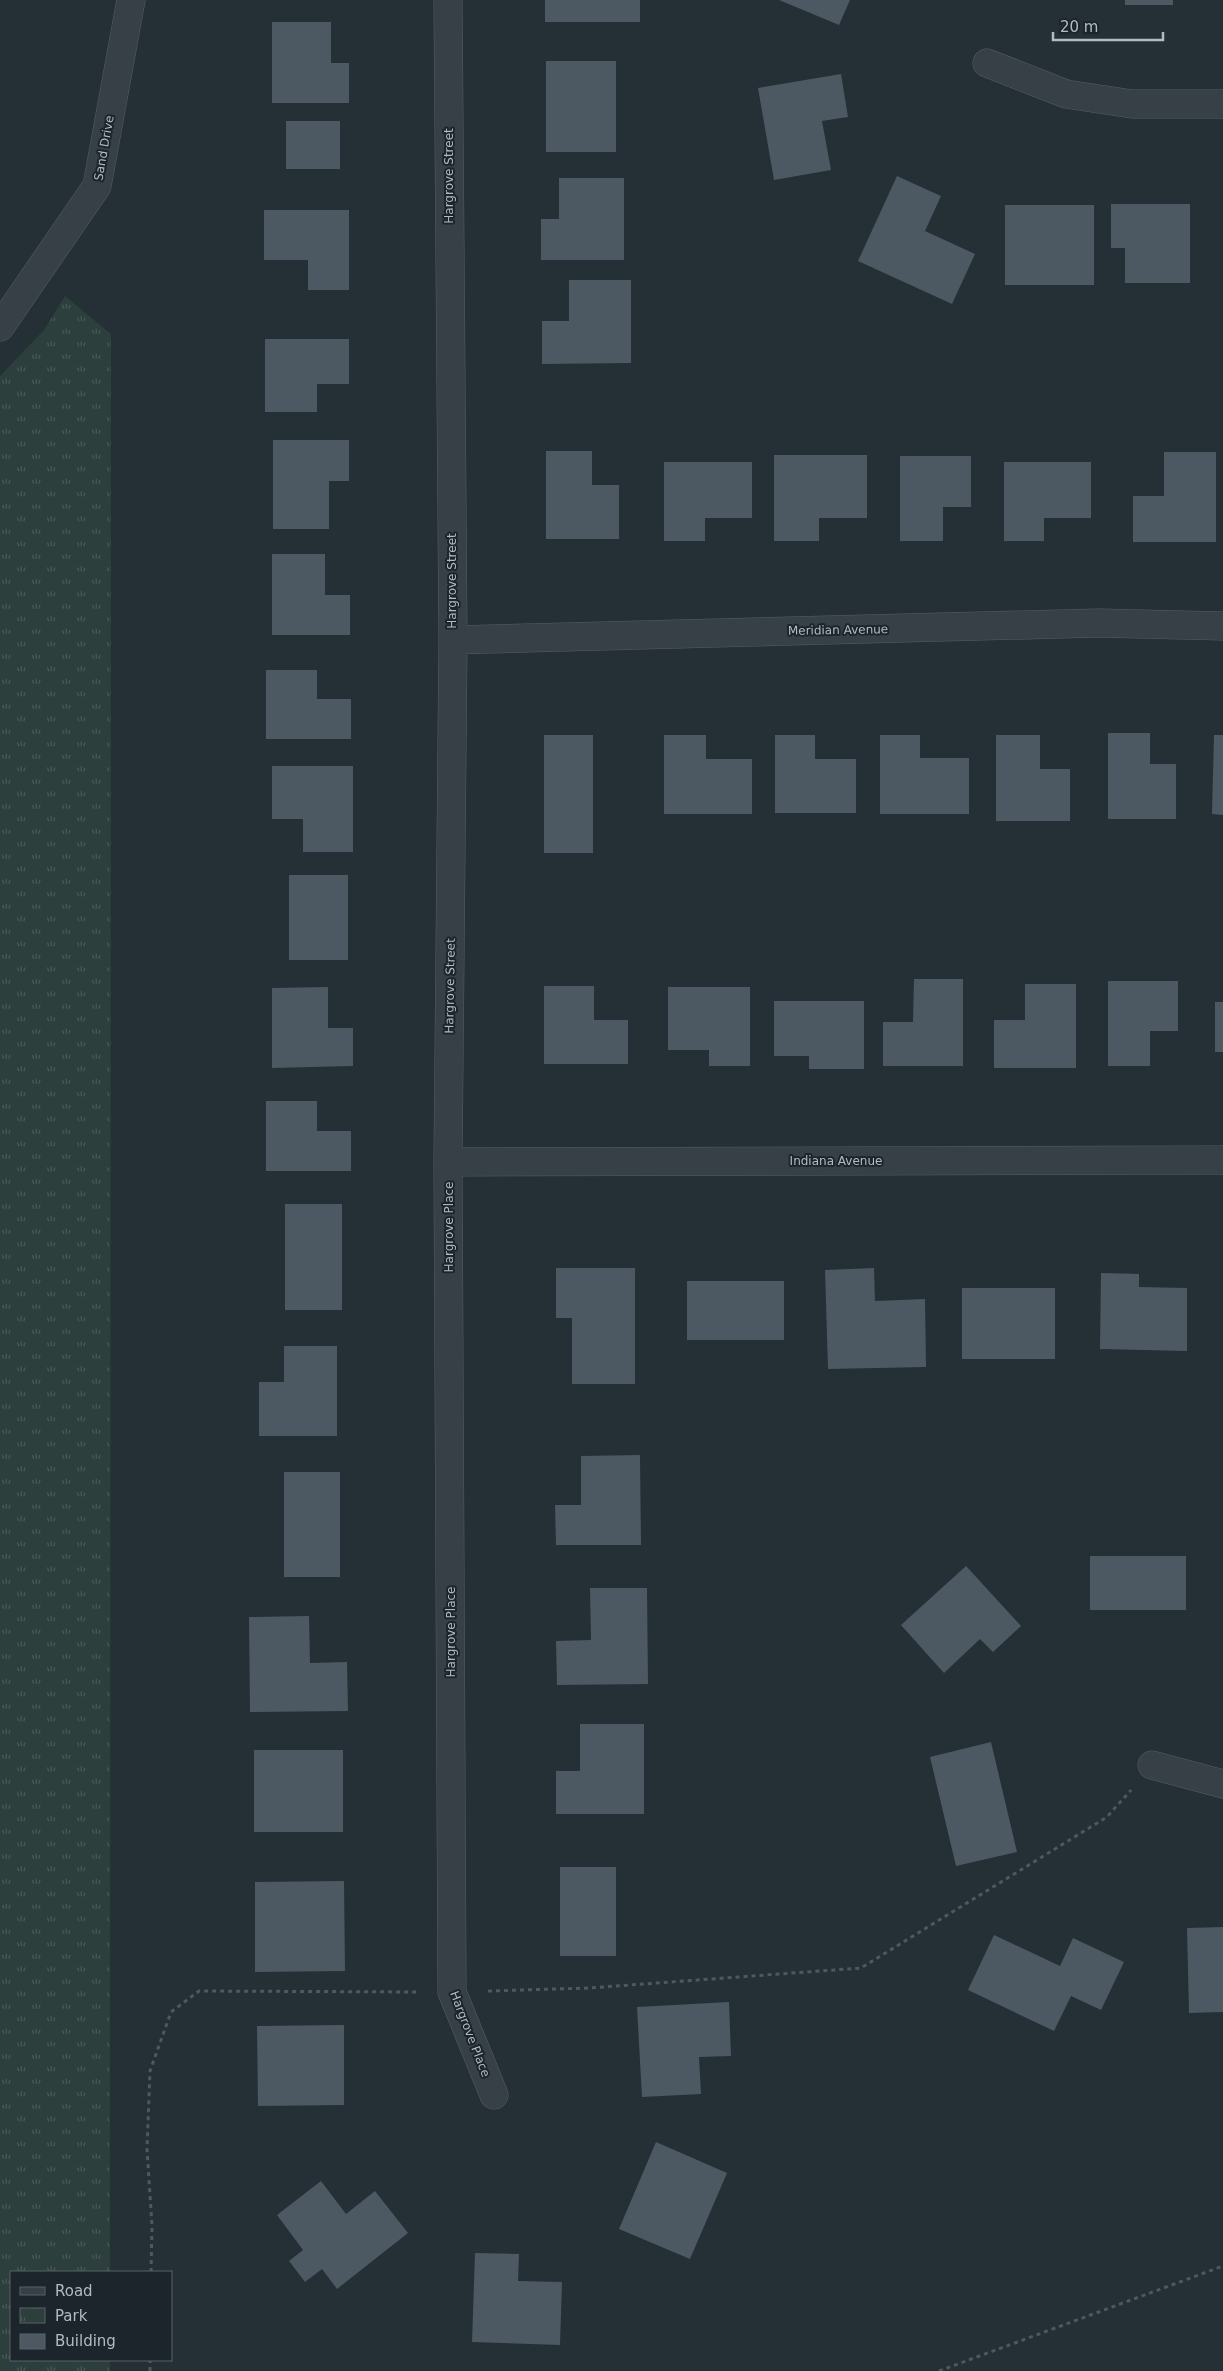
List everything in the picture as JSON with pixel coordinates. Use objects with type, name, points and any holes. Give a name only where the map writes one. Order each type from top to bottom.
[{"type":"street","name":"Sand Drive","points":[[0,327],[97,186],[131,0]]},
{"type":"street","name":"Hargrove Street","points":[[448,0],[453,640],[448,1162]]},
{"type":"street","points":[[987,63],[1066,94],[1132,104],[1223,104]]},
{"type":"street","name":"Meridian Avenue","points":[[453,640],[1098,623],[1223,626]]},
{"type":"street","name":"Indiana Avenue","points":[[448,1162],[1223,1160]]},
{"type":"street","name":"Hargrove Place","points":[[448,1162],[452,1992],[494,2095]]},
{"type":"street","points":[[1152,1765],[1223,1784]]},
{"type":"path","points":[[151,2271],[152,2226],[148,2149],[150,2071],[171,2012],[199,1991],[452,1992],[589,1988],[861,1968],[1107,1817],[1152,1765]]},
{"type":"path","points":[[939,2371],[1223,2266]]},
{"type":"green space","points":[[65,296],[111,334],[110,2271],[10,2271],[10,2361],[110,2361],[110,2371],[0,2371],[0,376],[44,330]]},
{"type":"building","points":[[545,0],[640,0],[640,22],[545,22]]},
{"type":"building","points":[[779,0],[850,0],[839,25]]},
{"type":"building","points":[[1125,0],[1173,0],[1173,5],[1125,5]]},
{"type":"building","points":[[272,22],[331,22],[331,63],[349,63],[349,103],[272,103]]},
{"type":"building","points":[[546,61],[616,61],[616,152],[546,152]]},
{"type":"building","points":[[841,74],[848,117],[822,121],[831,170],[774,180],[758,88]]},
{"type":"building","points":[[286,121],[340,121],[340,169],[286,169]]},
{"type":"building","points":[[897,176],[941,196],[925,231],[975,254],[952,304],[858,261]]},
{"type":"building","points":[[559,178],[624,178],[624,260],[541,260],[541,219],[559,219]]},
{"type":"building","points":[[1111,204],[1190,204],[1190,283],[1125,283],[1125,248],[1111,248]]},
{"type":"building","points":[[1005,205],[1094,205],[1094,285],[1005,285]]},
{"type":"building","points":[[264,210],[349,210],[349,290],[308,290],[308,260],[264,260]]},
{"type":"building","points":[[569,280],[631,280],[631,363],[542,364],[542,321],[569,321]]},
{"type":"building","points":[[265,339],[349,339],[349,384],[317,384],[317,412],[265,412]]},
{"type":"building","points":[[273,440],[349,440],[349,481],[329,481],[329,529],[273,529]]},
{"type":"building","points":[[546,451],[592,451],[592,485],[619,485],[619,539],[546,539]]},
{"type":"building","points":[[1164,452],[1216,452],[1216,542],[1133,542],[1133,496],[1164,496]]},
{"type":"building","points":[[774,455],[867,455],[867,518],[819,518],[819,541],[774,541]]},
{"type":"building","points":[[900,456],[971,456],[971,507],[943,507],[943,541],[900,541]]},
{"type":"building","points":[[664,462],[752,462],[752,518],[705,518],[705,541],[664,541]]},
{"type":"building","points":[[1004,462],[1091,462],[1091,518],[1044,518],[1044,541],[1004,541]]},
{"type":"building","points":[[272,554],[325,554],[325,595],[350,595],[350,635],[272,635]]},
{"type":"building","points":[[266,670],[317,670],[317,699],[351,699],[351,739],[266,739]]},
{"type":"building","points":[[1108,733],[1150,733],[1150,764],[1176,764],[1176,819],[1108,819]]},
{"type":"building","points":[[544,735],[593,735],[593,853],[544,853]]},
{"type":"building","points":[[664,735],[706,735],[706,759],[752,759],[752,814],[664,814]]},
{"type":"building","points":[[775,735],[815,735],[815,759],[856,759],[856,813],[775,813]]},
{"type":"building","points":[[880,735],[920,735],[920,758],[969,758],[969,814],[880,814]]},
{"type":"building","points":[[996,735],[1040,735],[1040,769],[1070,769],[1070,821],[996,821]]},
{"type":"building","points":[[1214,735],[1223,735],[1223,815],[1212,814]]},
{"type":"building","points":[[272,766],[353,766],[353,852],[303,852],[303,819],[272,819]]},
{"type":"building","points":[[289,875],[348,875],[348,960],[289,960]]},
{"type":"building","points":[[914,979],[963,979],[963,1066],[883,1066],[883,1022],[913,1022]]},
{"type":"building","points":[[1108,981],[1178,981],[1178,1031],[1150,1031],[1150,1066],[1108,1066]]},
{"type":"building","points":[[1025,984],[1076,984],[1076,1068],[994,1068],[994,1020],[1025,1020]]},
{"type":"building","points":[[544,986],[594,986],[594,1020],[628,1020],[628,1064],[544,1064]]},
{"type":"building","points":[[328,987],[328,1028],[353,1028],[353,1066],[272,1068],[272,988]]},
{"type":"building","points":[[668,987],[750,987],[750,1066],[709,1066],[709,1050],[668,1050]]},
{"type":"building","points":[[774,1001],[864,1001],[864,1069],[809,1069],[809,1056],[774,1056]]},
{"type":"building","points":[[1215,1002],[1223,1002],[1223,1052],[1215,1052]]},
{"type":"building","points":[[266,1101],[317,1101],[317,1131],[351,1131],[351,1171],[266,1171]]},
{"type":"building","points":[[285,1204],[342,1204],[342,1310],[285,1310]]},
{"type":"building","points":[[556,1268],[635,1268],[635,1384],[572,1384],[572,1318],[556,1318]]},
{"type":"building","points":[[874,1268],[875,1301],[925,1299],[926,1367],[828,1369],[825,1270]]},
{"type":"building","points":[[1101,1273],[1139,1274],[1139,1287],[1187,1288],[1187,1351],[1100,1349]]},
{"type":"building","points":[[687,1281],[784,1281],[784,1340],[687,1340]]},
{"type":"building","points":[[962,1288],[1055,1288],[1055,1359],[962,1359]]},
{"type":"building","points":[[284,1346],[337,1346],[337,1436],[259,1436],[259,1382],[284,1382]]},
{"type":"building","points":[[640,1455],[641,1545],[556,1545],[555,1505],[581,1505],[581,1456]]},
{"type":"building","points":[[284,1472],[340,1472],[340,1577],[284,1577]]},
{"type":"building","points":[[1090,1556],[1186,1556],[1186,1610],[1090,1610]]},
{"type":"building","points":[[966,1566],[1021,1626],[993,1652],[980,1639],[944,1673],[901,1625]]},
{"type":"building","points":[[590,1588],[647,1588],[648,1684],[557,1685],[556,1641],[591,1640]]},
{"type":"building","points":[[309,1616],[310,1663],[347,1662],[348,1711],[250,1712],[249,1617]]},
{"type":"building","points":[[580,1724],[644,1724],[644,1814],[556,1814],[556,1771],[580,1771]]},
{"type":"building","points":[[991,1742],[1017,1852],[956,1866],[930,1757]]},
{"type":"building","points":[[254,1750],[343,1750],[343,1832],[254,1832]]},
{"type":"building","points":[[560,1867],[616,1867],[616,1956],[560,1956]]},
{"type":"building","points":[[344,1881],[345,1971],[255,1972],[255,1882]]},
{"type":"building","points":[[1223,1927],[1223,2012],[1189,2013],[1187,1928]]},
{"type":"building","points":[[994,1935],[1060,1966],[1073,1938],[1124,1962],[1101,2010],[1071,1996],[1054,2031],[968,1990]]},
{"type":"building","points":[[729,2002],[731,2056],[699,2057],[701,2094],[642,2097],[637,2007]]},
{"type":"building","points":[[344,2025],[344,2105],[258,2106],[257,2026]]},
{"type":"building","points":[[656,2142],[727,2173],[690,2259],[619,2229]]},
{"type":"building","points":[[321,2181],[346,2214],[375,2191],[408,2233],[337,2289],[322,2269],[305,2282],[289,2261],[303,2250],[277,2215]]},
{"type":"building","points":[[475,2253],[519,2254],[518,2281],[562,2282],[560,2345],[472,2342]]}]
